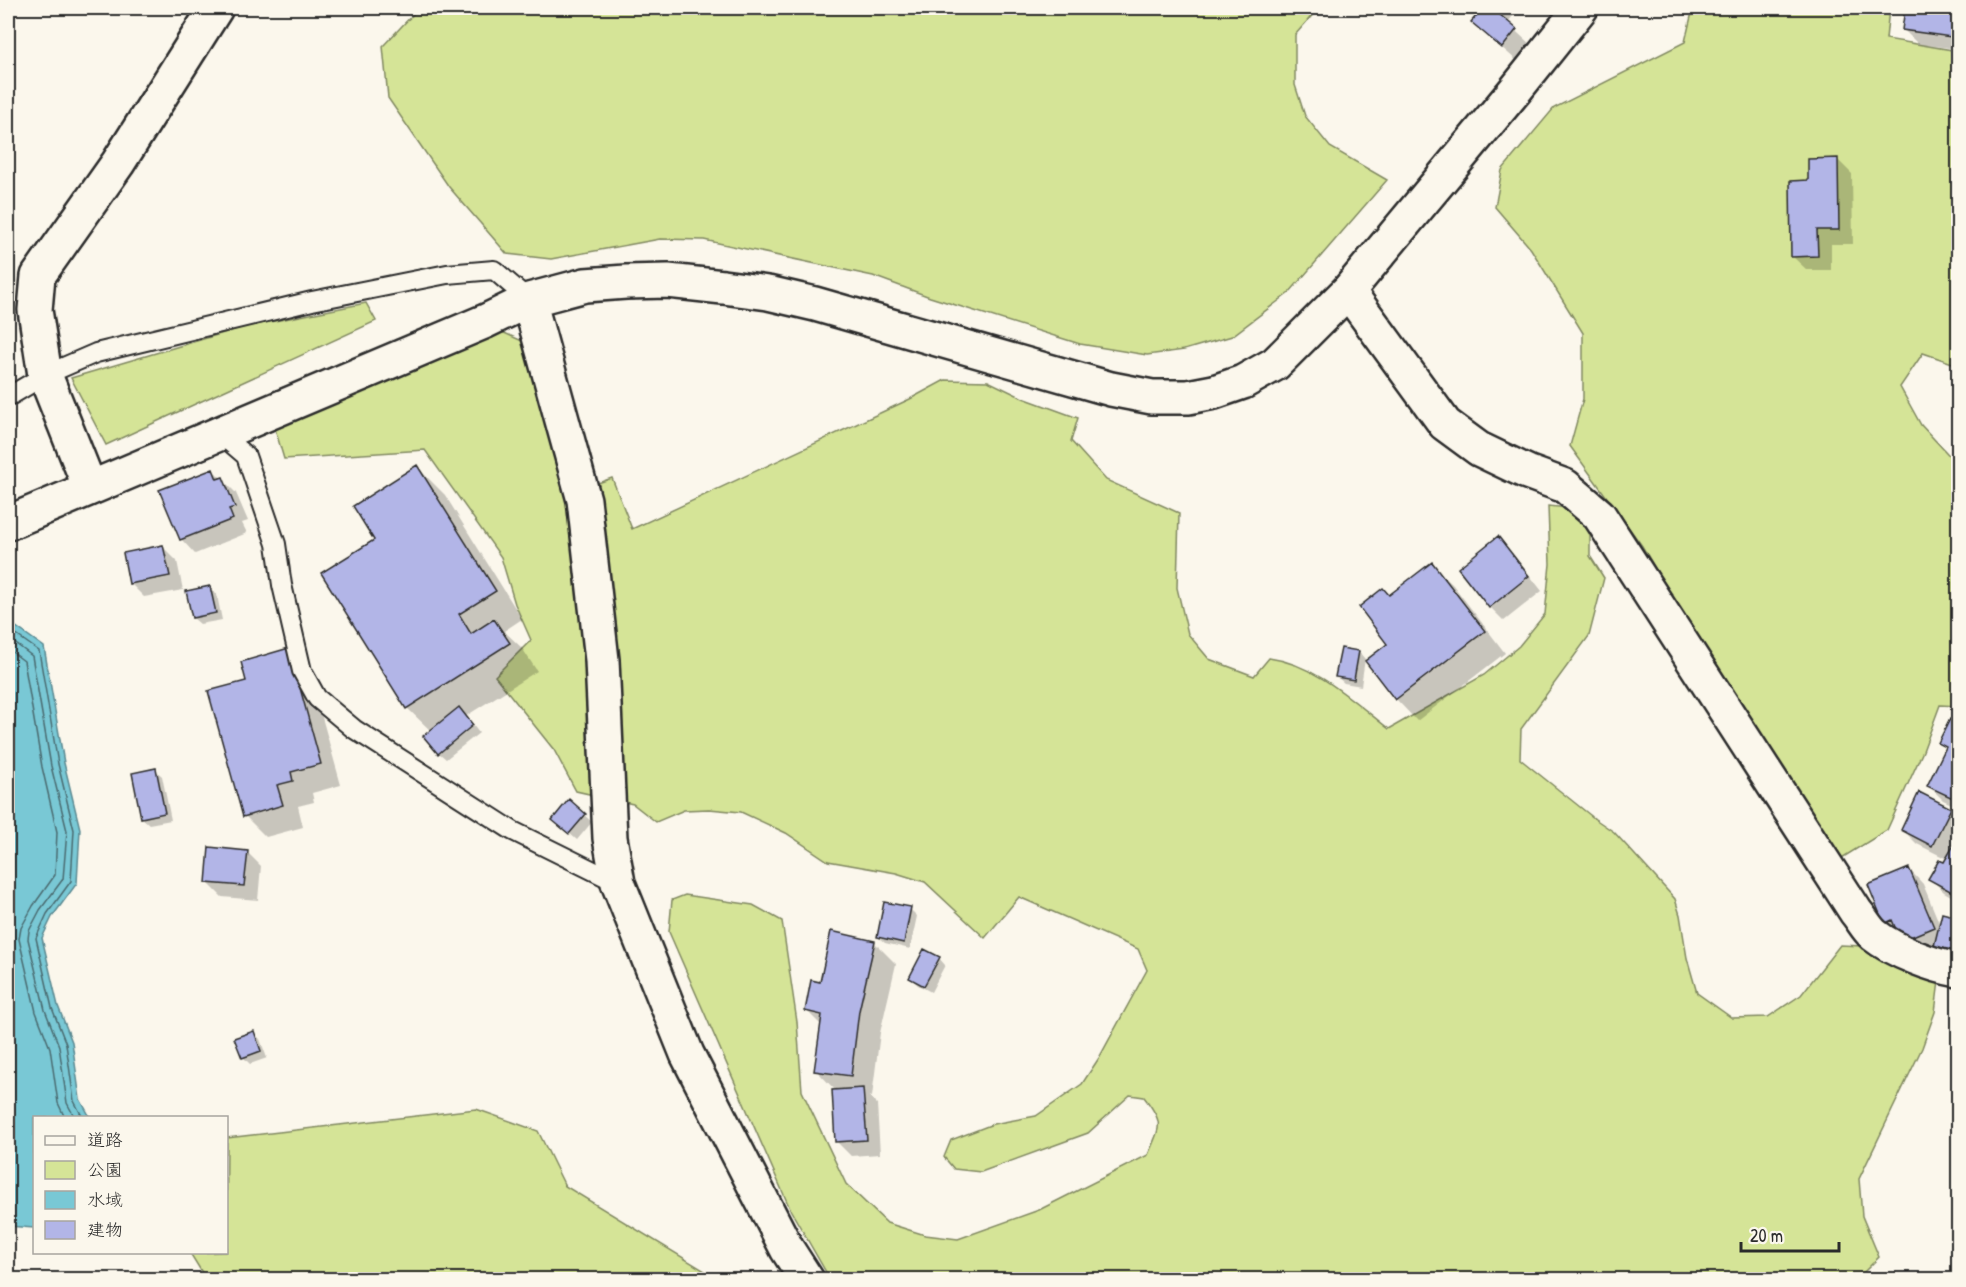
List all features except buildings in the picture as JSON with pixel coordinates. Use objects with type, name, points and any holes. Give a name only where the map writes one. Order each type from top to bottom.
[{"type":"street","points":[[90,488],[45,375],[35,310],[38,276],[118,163],[216,8]]},
{"type":"street","points":[[8,523],[486,321],[529,300],[585,285],[668,281],[757,291],[815,304],[1112,388],[1152,397],[1188,397],[1214,392],[1243,382],[1275,364],[1348,291],[1581,8]]},
{"type":"street","points":[[1348,291],[1445,424],[1479,450],[1565,486],[1599,515],[1856,912],[1873,934],[1909,955],[1946,968],[1959,970]]},
{"type":"street","points":[[529,300],[584,500],[602,660],[610,838],[618,883],[687,1054],[787,1249],[807,1280]]},
{"type":"lane","points":[[8,397],[45,375],[107,350],[312,301],[447,274],[495,270],[529,300]]},
{"type":"lane","points":[[219,433],[246,456],[276,544],[282,585],[302,672],[317,699],[354,729],[513,831],[618,883]]},
{"type":"green space","points":[[419,8],[1327,8],[1316,11],[1295,35],[1295,85],[1305,116],[1330,147],[1387,180],[1289,293],[1232,336],[1184,350],[1147,355],[1080,344],[930,297],[873,276],[704,240],[660,239],[551,259],[507,254],[449,187],[388,98],[383,46]]},
{"type":"green space","points":[[1693,8],[1889,8],[1886,39],[1958,51],[1958,365],[1923,353],[1900,387],[1921,425],[1958,465],[1958,706],[1940,705],[1923,751],[1887,830],[1837,861],[1752,720],[1680,611],[1642,546],[1570,446],[1583,399],[1583,333],[1531,249],[1495,207],[1502,170],[1554,108],[1685,42]]},
{"type":"green space","points":[[366,303],[376,321],[106,445],[71,378],[244,327]]},
{"type":"green space","points":[[502,332],[529,344],[565,495],[612,478],[632,529],[910,399],[945,380],[988,381],[1023,398],[1078,418],[1071,441],[1106,480],[1179,513],[1177,588],[1188,634],[1209,659],[1254,676],[1269,658],[1302,668],[1333,685],[1389,729],[1484,675],[1519,646],[1545,614],[1550,564],[1548,506],[1570,508],[1590,526],[1590,556],[1604,578],[1589,636],[1521,729],[1520,759],[1614,832],[1675,899],[1697,993],[1732,1018],[1768,1017],[1801,995],[1840,945],[1863,946],[1939,981],[1935,1012],[1922,1048],[1859,1179],[1862,1216],[1879,1257],[1856,1280],[834,1279],[826,1272],[791,1211],[669,932],[672,900],[685,895],[753,905],[782,921],[797,1022],[802,1091],[846,1184],[887,1223],[925,1235],[958,1239],[1039,1210],[1148,1155],[1158,1131],[1158,1120],[1144,1097],[1130,1095],[1088,1133],[981,1172],[954,1169],[944,1157],[951,1140],[993,1124],[1036,1116],[1082,1084],[1099,1058],[1147,970],[1138,949],[1019,897],[985,938],[925,882],[896,873],[828,861],[786,833],[741,812],[709,809],[684,810],[656,822],[633,804],[576,791],[554,750],[495,676],[531,640],[515,604],[501,557],[425,450],[284,459],[273,422]]},
{"type":"green space","points":[[476,1109],[538,1131],[565,1186],[718,1279],[206,1279],[191,1254],[228,1254],[228,1138]]},
{"type":"water","points":[[8,621],[44,647],[64,763],[80,829],[77,883],[52,917],[42,938],[58,1006],[72,1042],[80,1099],[89,1116],[33,1116],[33,1228],[8,1226]]}]
